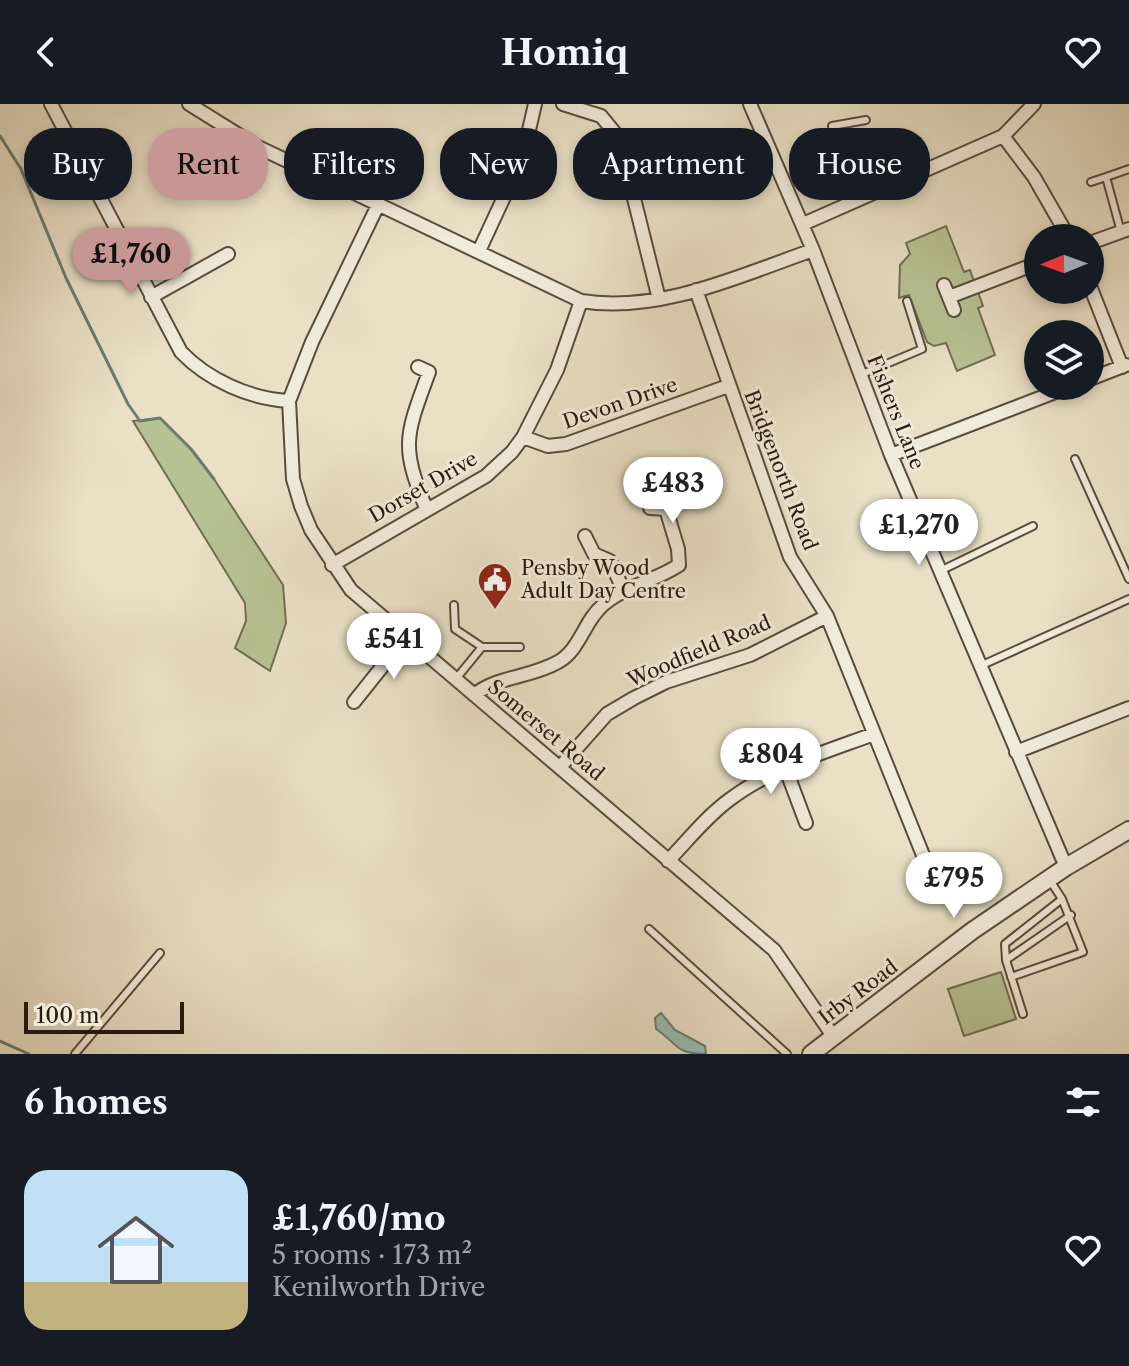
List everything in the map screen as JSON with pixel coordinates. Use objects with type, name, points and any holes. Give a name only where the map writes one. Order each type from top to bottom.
[{"type":"street","points":[[51,104],[169,335],[195,367],[245,392],[289,401]]},
{"type":"street","points":[[189,104],[258,147],[581,301],[607,306],[659,299],[696,290],[813,250]]},
{"type":"street","points":[[479,251],[523,156],[535,104]]},
{"type":"street","points":[[563,104],[601,116],[619,138],[659,299]]},
{"type":"street","name":"Fishers Lane","points":[[750,104],[803,224],[891,455],[1066,867]]},
{"type":"street","points":[[930,169],[1003,136],[1034,104]]},
{"type":"street","points":[[1003,136],[1034,177],[1061,224]]},
{"type":"street","points":[[803,224],[854,200]]},
{"type":"street","name":"Somerset Road","points":[[379,203],[312,342],[289,401],[293,479],[311,530],[351,590],[774,950],[833,1036]]},
{"type":"street","points":[[1104,238],[1125,230]]},
{"type":"street","points":[[151,297],[228,254]]},
{"type":"street","points":[[949,297],[1024,268]]},
{"type":"street","name":"Bridgenorth Road","points":[[696,290],[790,557],[827,616],[933,880]]},
{"type":"street","name":"Dorset Drive","points":[[332,565],[486,476],[523,437],[557,370],[581,301]]},
{"type":"street","points":[[1098,304],[1125,366],[1104,374]]},
{"type":"street","points":[[418,367],[429,372],[408,429],[407,458],[426,508]]},
{"type":"street","name":"Devon Drive","points":[[523,437],[548,446],[566,444],[728,386]]},
{"type":"street","points":[[891,455],[1034,400]]},
{"type":"street","points":[[474,695],[490,682],[507,682],[559,662],[573,650],[587,621],[624,591],[662,576],[679,565],[668,504],[650,508]]},
{"type":"street","points":[[585,536],[594,554],[610,561],[624,591]]},
{"type":"street","name":"Woodfield Road","points":[[560,767],[607,714],[634,698],[666,682],[750,655],[827,616]]},
{"type":"street","points":[[354,702],[405,638]]},
{"type":"street","points":[[1016,752],[1129,708]]},
{"type":"street","points":[[668,861],[710,815],[732,797],[785,767],[874,734]]},
{"type":"street","points":[[785,767],[806,823]]},
{"type":"street","name":"Irby Road","points":[[811,1054],[972,931],[1066,867],[1129,830]]},
{"type":"lane","points":[[832,128],[866,120]]},
{"type":"lane","points":[[1091,182],[1129,169]]},
{"type":"lane","points":[[1106,177],[1125,230]]},
{"type":"lane","points":[[860,375],[922,349],[907,301]]},
{"type":"lane","points":[[1075,459],[1129,579]]},
{"type":"lane","points":[[940,571],[1033,526]]},
{"type":"lane","points":[[980,666],[1129,599]]},
{"type":"lane","points":[[454,605],[455,629],[482,647],[520,647]]},
{"type":"lane","points":[[455,680],[482,647]]},
{"type":"lane","points":[[1011,977],[1083,952],[1071,915],[1048,879]]},
{"type":"lane","points":[[1023,1014],[1006,960],[1005,944],[1062,899]]},
{"type":"lane","points":[[1006,960],[1071,915]]},
{"type":"lane","points":[[649,929],[787,1054]]},
{"type":"lane","points":[[75,1054],[160,953]]},
{"type":"green space","points":[[946,226],[964,272],[970,270],[983,306],[978,308],[995,355],[957,371],[946,343],[934,346],[927,342],[909,295],[899,298],[900,265],[910,254],[906,243]]},
{"type":"green space","points":[[160,418],[191,449],[214,479],[283,585],[286,623],[270,671],[235,648],[246,621],[245,603],[133,421]]},
{"type":"green space","points":[[1001,972],[1016,1019],[964,1036],[948,989]]},
{"type":"water","points":[[661,1013],[675,1030],[705,1046],[706,1054],[682,1050],[656,1029],[655,1018]]},
{"type":"waterway","points":[[0,136],[21,169],[66,278],[128,404],[140,421],[160,418],[191,449],[214,479]]},
{"type":"waterway","points":[[0,1041],[29,1054]]},
{"type":"place","name":"Pensby Wood Adult Day Centre","points":[[495,611]]}]
